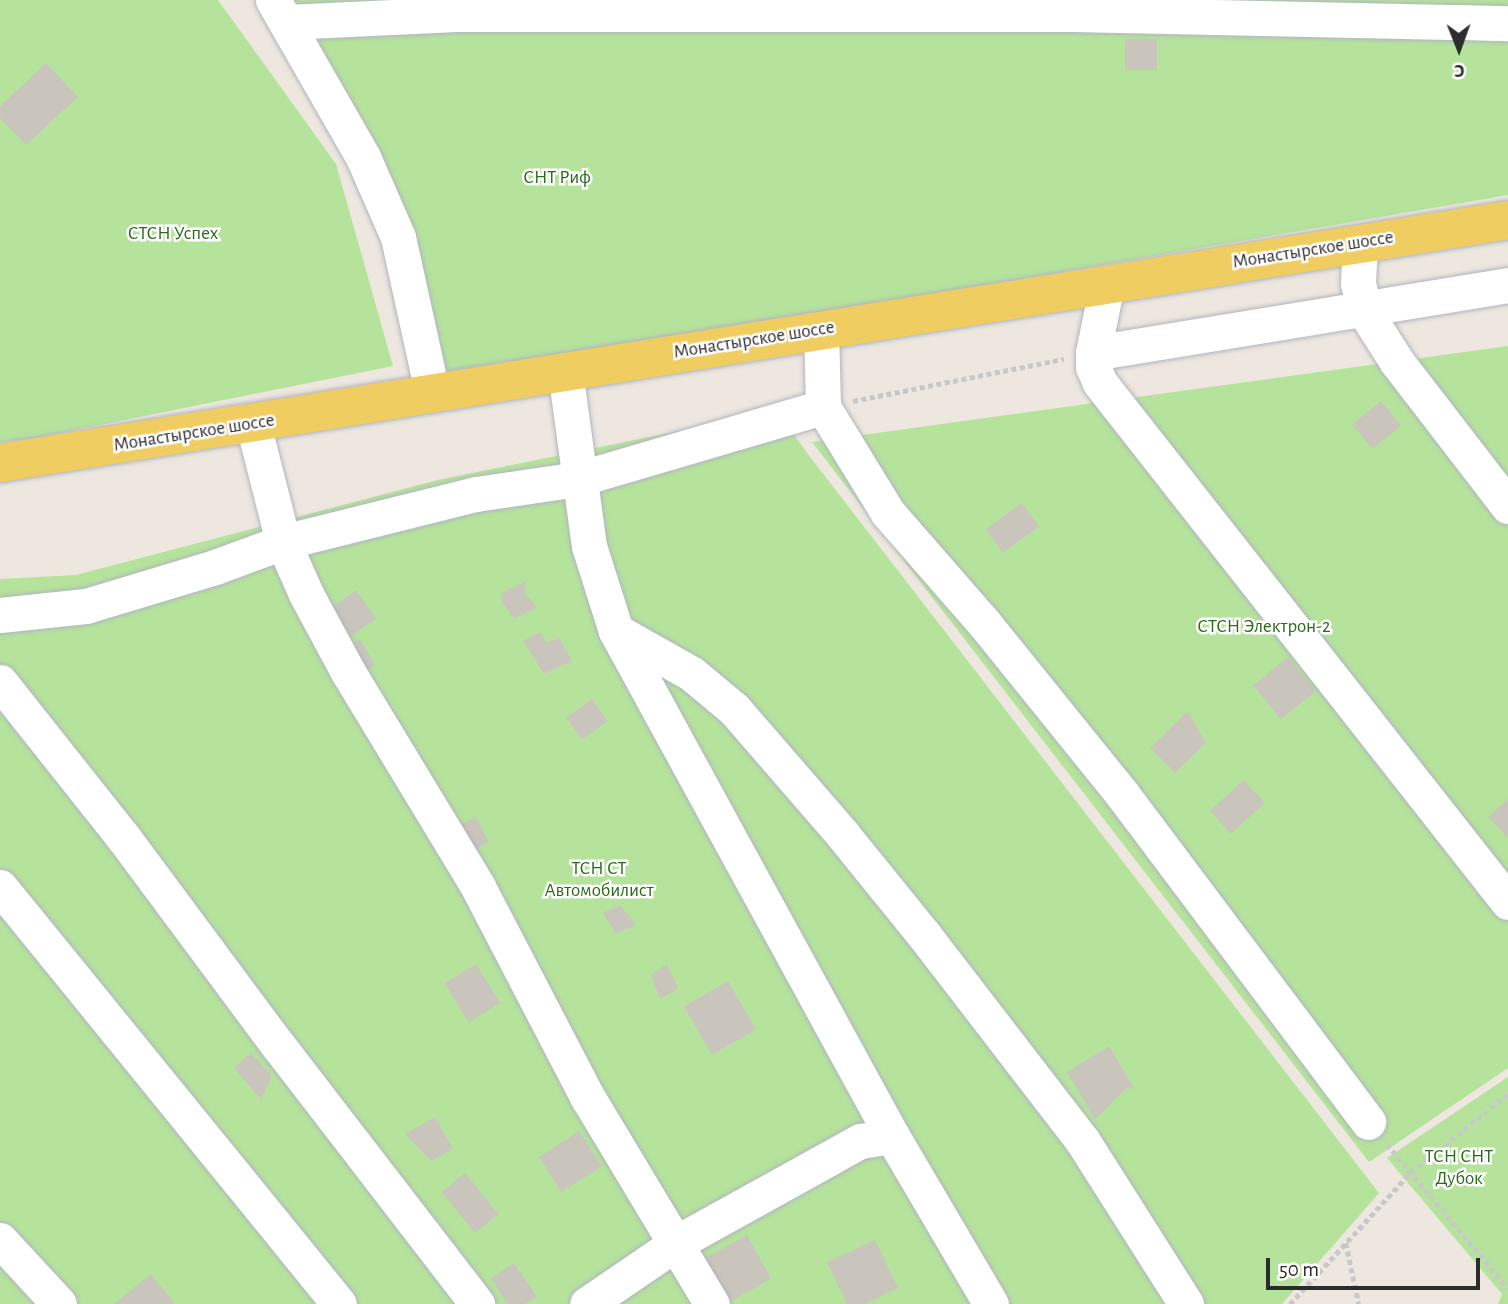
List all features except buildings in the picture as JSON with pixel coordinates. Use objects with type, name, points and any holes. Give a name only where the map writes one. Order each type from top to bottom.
[{"type":"main road","name":"Монастырское шоссе","points":[[0,463],[1508,220]]},
{"type":"street","points":[[279,11],[457,14],[1072,14],[1508,23]]},
{"type":"street","points":[[279,11],[363,157],[398,237],[432,392]]},
{"type":"street","points":[[1360,242],[1358,283],[1364,310],[1397,362],[1508,506]]},
{"type":"street","points":[[1107,284],[1093,353],[1093,367],[1100,383],[1508,902]]},
{"type":"street","points":[[1093,353],[1508,285]]},
{"type":"street","points":[[821,329],[823,407],[888,513],[984,623],[1122,794],[1368,1122]]},
{"type":"street","points":[[565,371],[589,546],[616,631],[892,1136],[991,1304]]},
{"type":"street","points":[[0,615],[86,606],[215,567],[283,542],[477,494],[578,479],[823,407]]},
{"type":"street","points":[[253,424],[283,542],[348,672],[478,887],[588,1098],[678,1242],[712,1304]]},
{"type":"street","points":[[616,631],[692,674],[734,709],[843,835],[924,934],[1082,1140],[1186,1304]]},
{"type":"street","points":[[0,682],[123,837],[277,1044],[477,1304]]},
{"type":"street","points":[[0,887],[339,1304]]},
{"type":"street","points":[[587,1304],[678,1242],[860,1142],[892,1136]]},
{"type":"street","points":[[0,1240],[59,1304]]},
{"type":"path","points":[[823,407],[1093,353]]},
{"type":"path","points":[[1290,1304],[1411,1172],[1508,1094]]},
{"type":"path","points":[[1368,1122],[1508,1288]]},
{"type":"path","points":[[1346,1243],[1359,1304]]},
{"type":"green space","name":"СТСН Успех","points":[[0,0],[218,0],[336,164],[393,366],[35,438],[0,442]]},
{"type":"green space","name":"СНТ Риф","points":[[277,0],[1508,0],[1508,195],[447,378]]},
{"type":"green space","name":"СТСН Электрон-2","points":[[1508,346],[1508,1068],[1369,1162],[812,442]]},
{"type":"green space","name":"ТСН СТ Автомобилист","points":[[777,411],[1379,1193],[1282,1304],[0,1304],[0,579],[76,575],[438,480]]},
{"type":"green space","name":"ТСН СНТ Дубок","points":[[1508,1077],[1508,1304],[1498,1304],[1502,1294],[1387,1158]]}]
